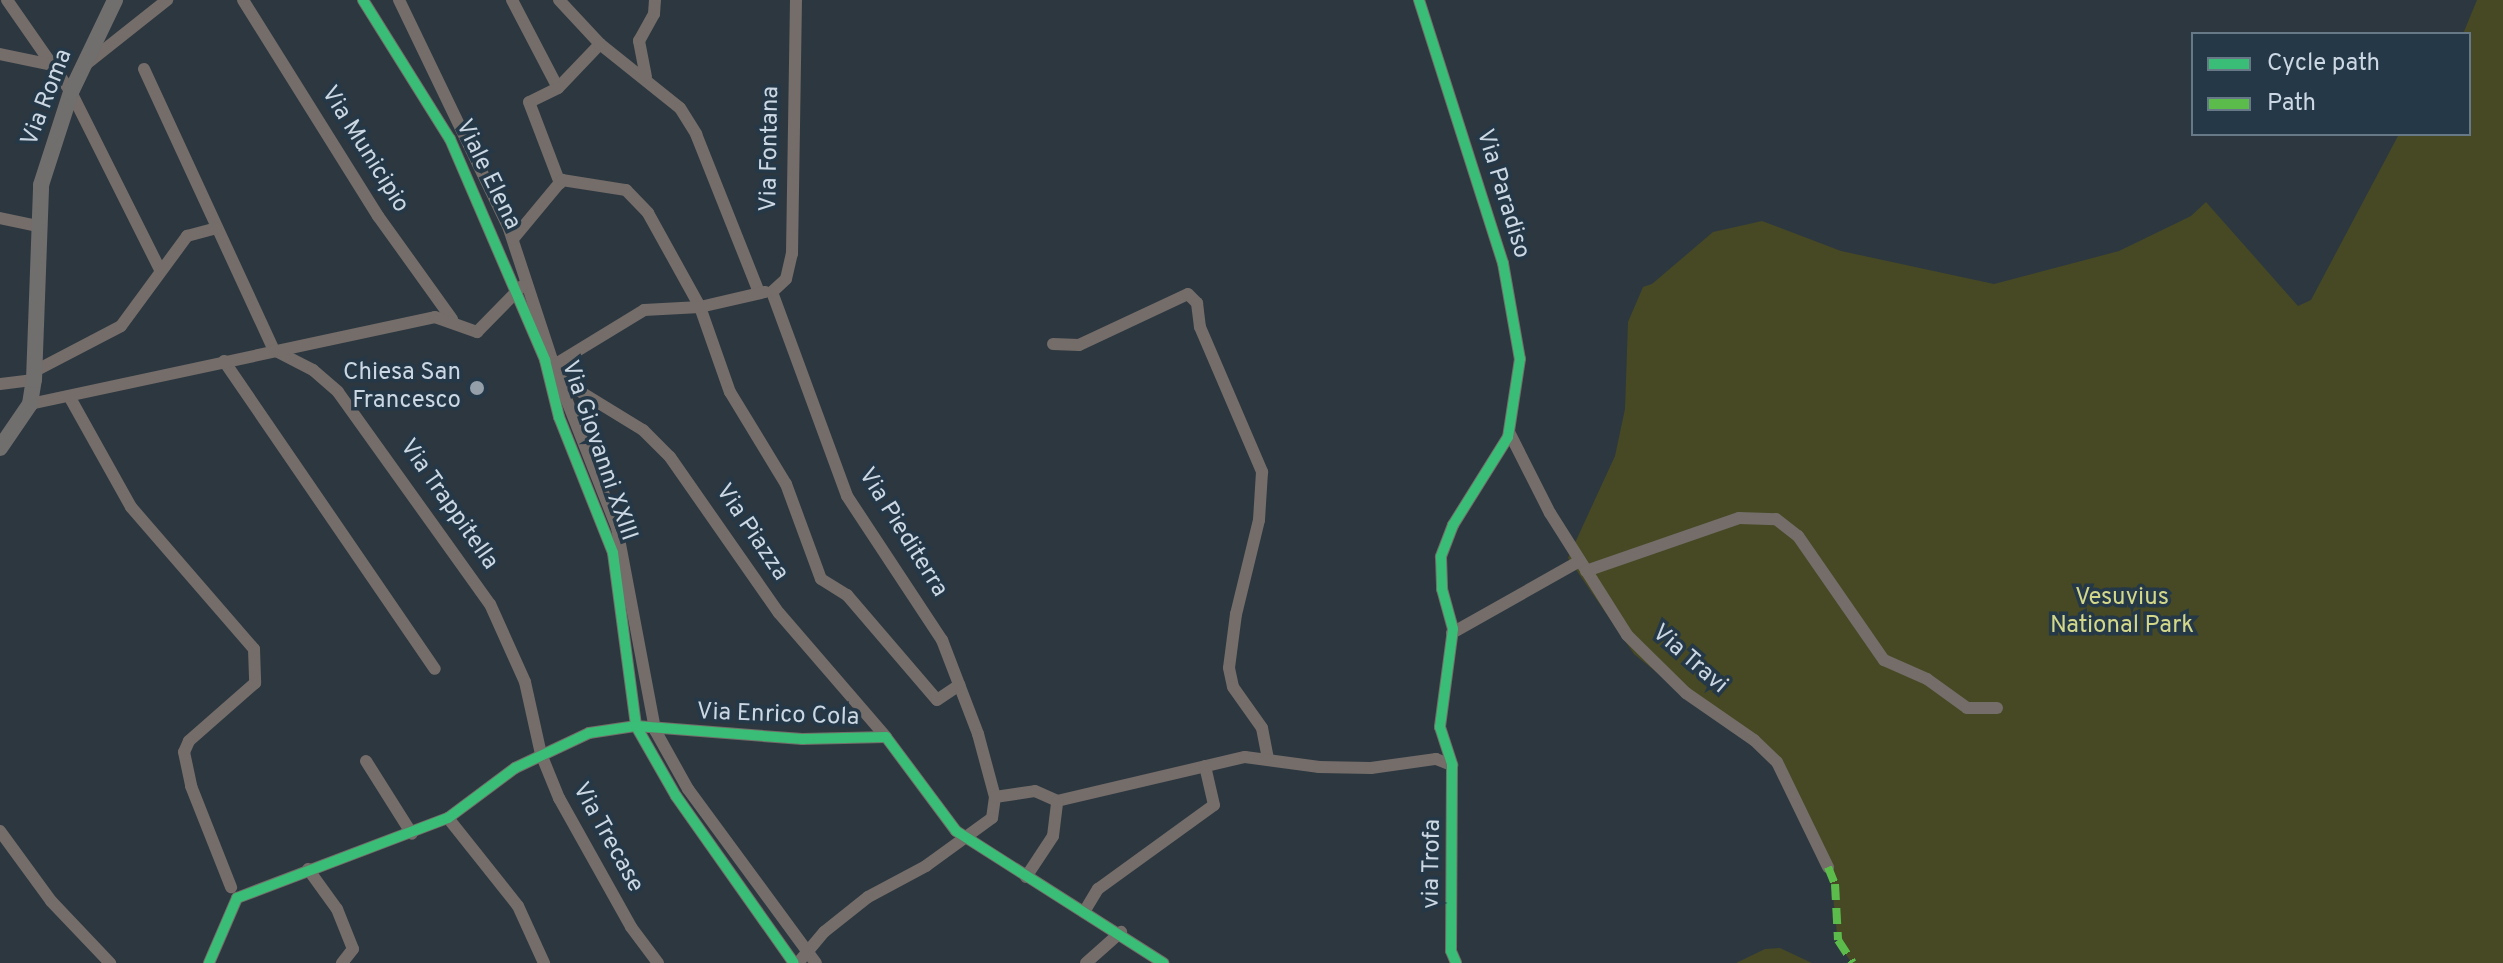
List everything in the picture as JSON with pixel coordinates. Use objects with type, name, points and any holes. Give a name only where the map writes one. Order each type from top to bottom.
[{"type":"main road","name":"Via Roma","points":[[0,448],[30,404],[34,375],[41,185],[71,92],[115,0]]},
{"type":"street","points":[[7,0],[71,92],[160,270]]},
{"type":"street","points":[[85,65],[165,0]]},
{"type":"street","name":"Via Municipio","points":[[243,0],[378,216],[452,319]]},
{"type":"street","name":"Viale Elena","points":[[363,0],[450,139],[523,285]]},
{"type":"street","name":"Viale Elena","points":[[399,0],[513,239],[523,285]]},
{"type":"street","points":[[512,0],[558,88]]},
{"type":"street","name":"Via Piediterra","points":[[559,0],[600,44],[646,77],[680,108],[696,134],[766,292],[847,496],[919,601],[959,685],[995,797]]},
{"type":"street","points":[[646,77],[639,41],[654,14],[655,0]]},
{"type":"street","name":"Via Fontana","points":[[766,292],[786,279],[792,254],[796,0]]},
{"type":"street","name":"Via Paradiso","points":[[1419,0],[1503,263],[1520,359],[1509,432],[1453,525],[1441,557],[1452,633],[1440,727],[1452,765]]},
{"type":"street","points":[[560,183],[529,102],[558,88],[600,44]]},
{"type":"street","points":[[0,54],[52,65]]},
{"type":"street","points":[[144,69],[216,228],[238,263],[274,350]]},
{"type":"street","points":[[513,239],[560,183]]},
{"type":"street","points":[[560,183],[626,190],[648,213],[700,307],[730,392],[786,484],[821,579],[847,595],[937,700],[959,685]]},
{"type":"street","points":[[0,218],[38,226]]},
{"type":"street","points":[[0,384],[34,375],[121,326],[187,236],[216,228]]},
{"type":"street","points":[[30,404],[435,317],[452,319],[477,332],[523,285]]},
{"type":"street","name":"Via Giovanni XXIII","points":[[523,285],[623,547],[655,730],[688,789],[816,963]]},
{"type":"street","name":"Via Giovanni XXIII","points":[[523,285],[559,417],[613,553],[636,726]]},
{"type":"street","points":[[554,365],[644,310],[700,307],[766,292]]},
{"type":"street","points":[[1053,344],[1079,345],[1188,294],[1197,303],[1200,327],[1262,472],[1259,520],[1236,614],[1229,668],[1233,687],[1262,728],[1268,759]]},
{"type":"street","name":"Via Trappitella","points":[[274,350],[313,370],[338,392],[475,579],[525,682],[534,725]]},
{"type":"street","points":[[224,361],[435,669]]},
{"type":"street","name":"Via Piazza","points":[[558,378],[643,430],[670,457],[779,613],[886,737]]},
{"type":"street","points":[[69,396],[131,507],[254,649],[255,683],[189,741],[184,752],[191,786],[231,887]]},
{"type":"street","name":"Via Travi","points":[[1509,432],[1583,566],[1645,653],[1686,693],[1754,740],[1777,762],[1828,867]]},
{"type":"street","points":[[1452,633],[1583,566],[1739,518],[1776,519],[1798,536],[1884,660],[1927,679],[1967,708],[1997,708]]},
{"type":"street","name":"Via Trecase","points":[[534,725],[541,754],[559,798],[631,927],[658,963]]},
{"type":"street","points":[[209,963],[237,898],[448,818],[541,754],[589,733],[636,726],[676,796],[796,963],[868,897],[966,839],[992,818],[995,797],[1035,791],[1057,801],[1245,757],[1319,767],[1371,768],[1436,759],[1452,765]]},
{"type":"street","name":"Via Enrico Cola","points":[[636,726],[655,730],[802,739],[886,737],[966,839],[1121,932],[1163,963]]},
{"type":"street","points":[[366,761],[412,834]]},
{"type":"street","name":"via Trofa","points":[[1452,765],[1451,951],[1456,963]]},
{"type":"street","points":[[1084,912],[1098,889],[1214,805],[1205,766]]},
{"type":"street","points":[[1026,877],[1053,836],[1057,801]]},
{"type":"street","points":[[448,818],[518,906],[544,963]]},
{"type":"street","points":[[0,831],[51,901],[110,963]]},
{"type":"street","points":[[308,869],[337,909],[353,949],[342,963]]},
{"type":"street","points":[[1086,963],[1121,932]]},
{"type":"green space","name":"Vesuvius National Park","points":[[2477,0],[2503,0],[2503,963],[1852,963],[1838,944],[1832,886],[1813,832],[1771,753],[1698,706],[1634,654],[1568,558],[1615,456],[1625,409],[1628,322],[1643,287],[1652,284],[1713,232],[1762,221],[1841,251],[1994,284],[2119,251],[2191,216],[2206,202],[2298,306],[2311,300],[2398,136],[2471,136],[2471,32],[2464,32]]},
{"type":"green space","points":[[1780,948],[1812,963],[1736,963],[1765,949]]},
{"type":"marked path","points":[[1828,867],[1835,884],[1838,940],[1853,963]]},
{"type":"cycle path","points":[[363,0],[450,139],[545,360],[559,417],[613,553],[636,726],[676,796],[794,963]]},
{"type":"cycle path","points":[[1419,0],[1503,263],[1520,359],[1508,437],[1453,525],[1441,557],[1442,589],[1453,629],[1440,727],[1452,765],[1451,951],[1456,963]]},
{"type":"cycle path","points":[[209,963],[237,898],[448,818],[515,768],[589,733],[636,726],[802,739],[886,737],[956,831],[1163,963]]},
{"type":"place","name":"Chiesa San Francesco","points":[[477,388]]}]
